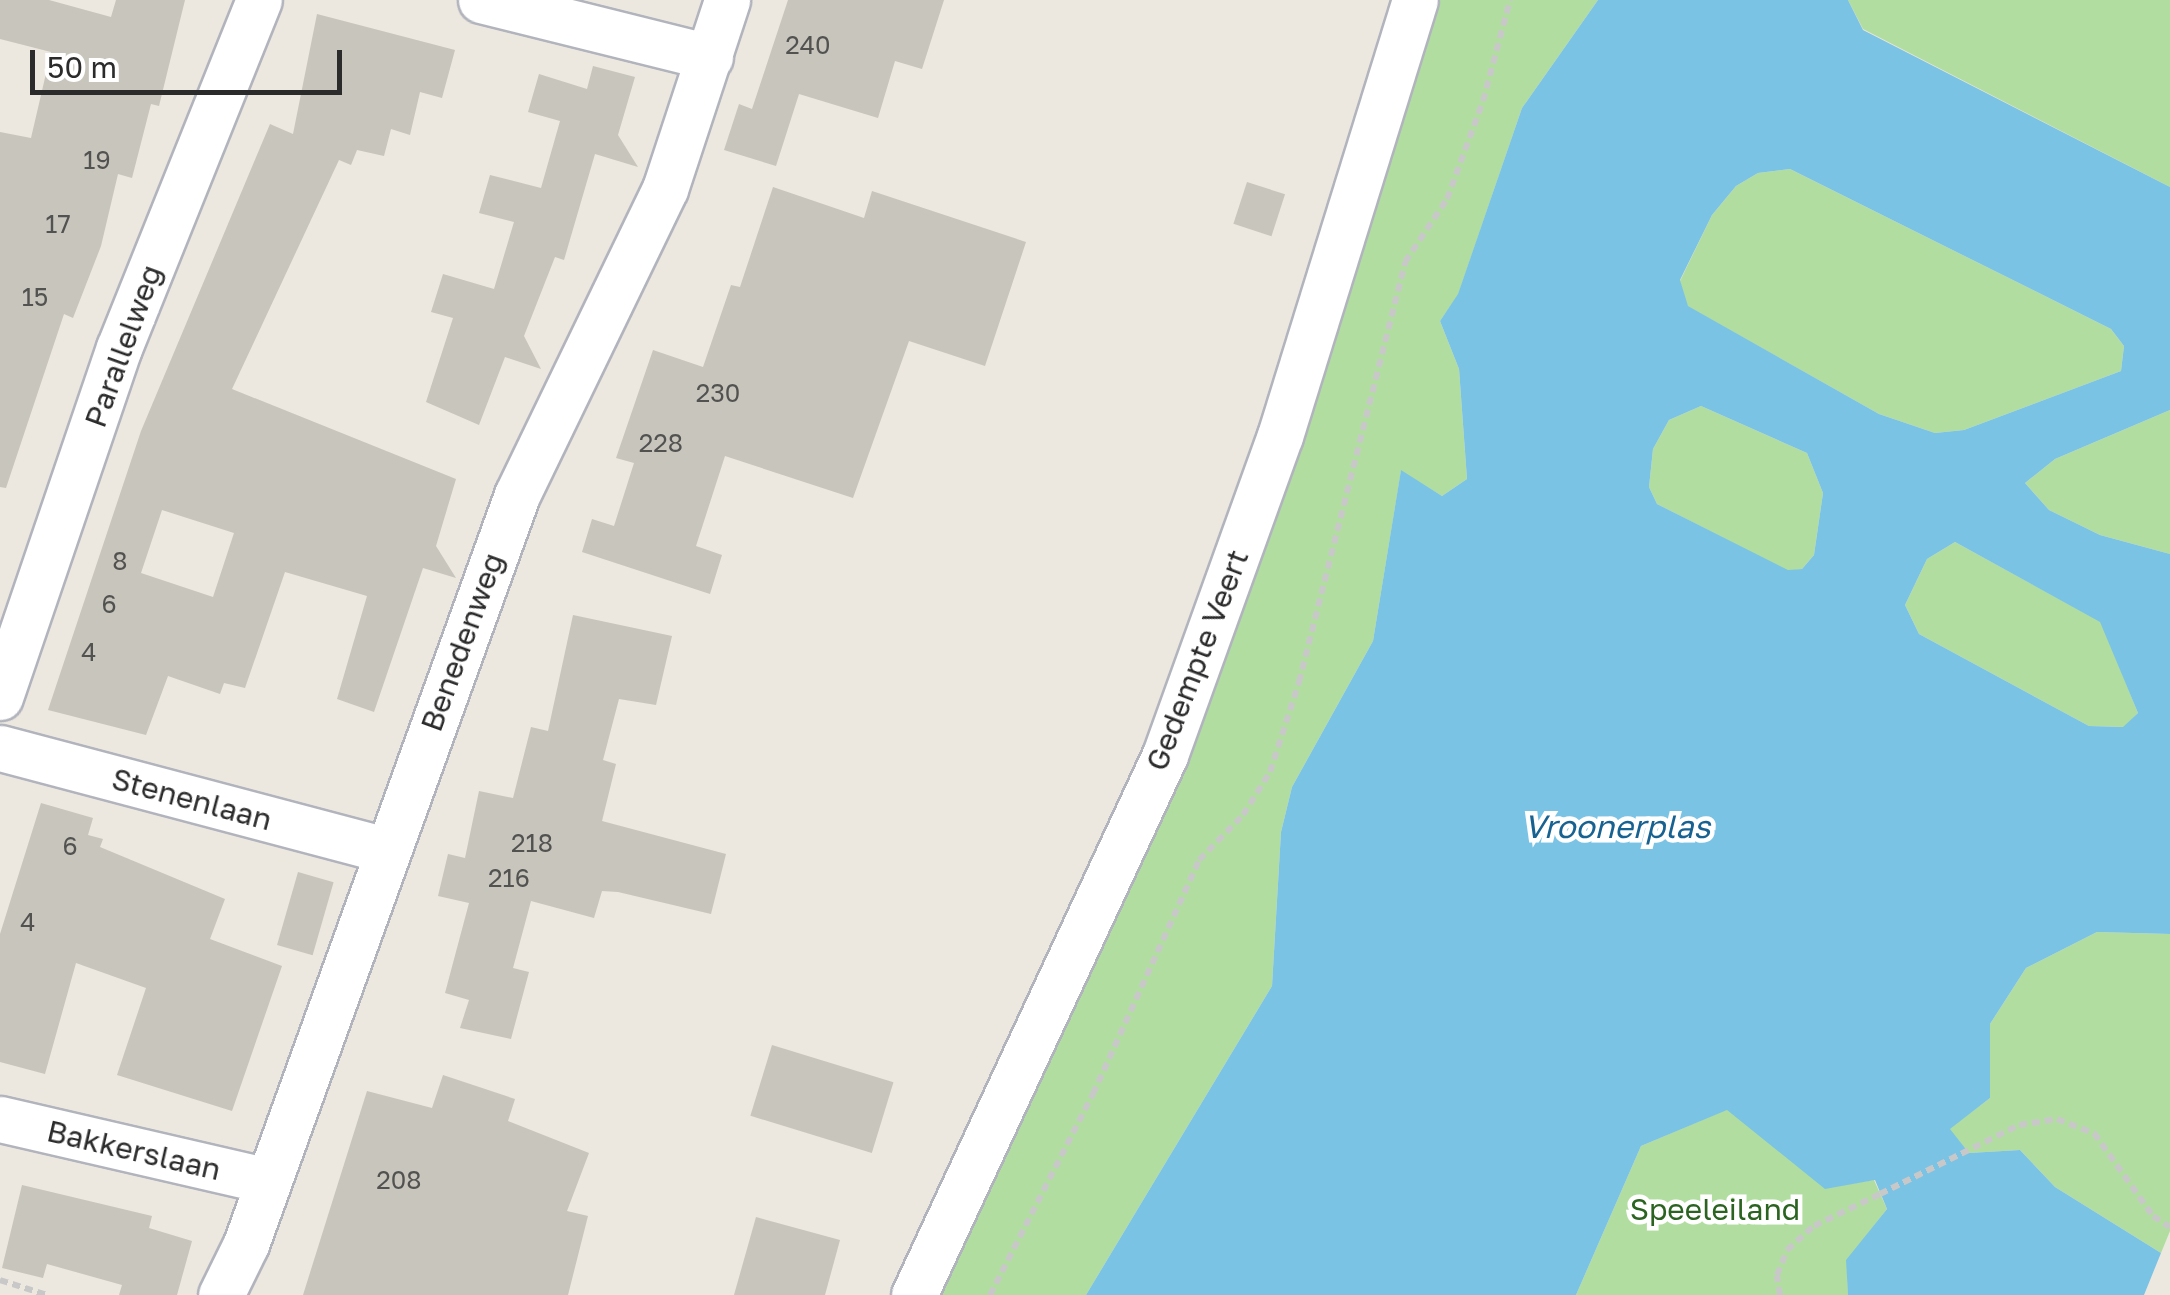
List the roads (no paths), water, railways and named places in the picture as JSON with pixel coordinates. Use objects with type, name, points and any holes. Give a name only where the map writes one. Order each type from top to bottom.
[{"type":"street","name":"Parallelweg","points":[[0,697],[119,348],[259,0]]},
{"type":"street","points":[[481,0],[710,57]]},
{"type":"street","name":"Benedenweg","points":[[221,1295],[268,1181],[385,850],[517,496],[665,189],[727,0]]},
{"type":"street","name":"Gedempte Veert","points":[[914,1295],[1165,755],[1280,436],[1415,0]]},
{"type":"street","name":"Stenenlaan","points":[[0,748],[385,850]]},
{"type":"street","name":"Bakkerslaan","points":[[0,1119],[268,1181]]},
{"type":"water","name":"Vroonerplas","points":[[1598,0],[1848,0],[1863,30],[2170,187],[2170,410],[2055,459],[2025,483],[2049,510],[2100,535],[2170,554],[2170,934],[2097,932],[2026,968],[1990,1024],[1990,1098],[1950,1129],[1969,1153],[2020,1150],[2055,1187],[2161,1253],[2144,1295],[1848,1295],[1846,1260],[1887,1209],[1875,1180],[1825,1189],[1727,1110],[1641,1146],[1576,1295],[1086,1295],[1272,986],[1281,832],[1292,787],[1373,641],[1401,470],[1442,496],[1467,479],[1459,369],[1440,321],[1458,294],[1522,108]],"holes":[[[1790,169],[2111,329],[2124,346],[2121,371],[1964,430],[1935,433],[1879,414],[1688,306],[1680,280],[1712,215],[1736,186],[1758,173]],[[1701,406],[1807,453],[1823,493],[1814,555],[1802,569],[1788,570],[1657,504],[1649,487],[1653,449],[1669,420]],[[1955,542],[2100,622],[2138,713],[2123,727],[2089,726],[1919,634],[1905,605],[1927,559]]]},
{"type":"park label","name":"Speeleiland","points":[[1715,1209]]}]
